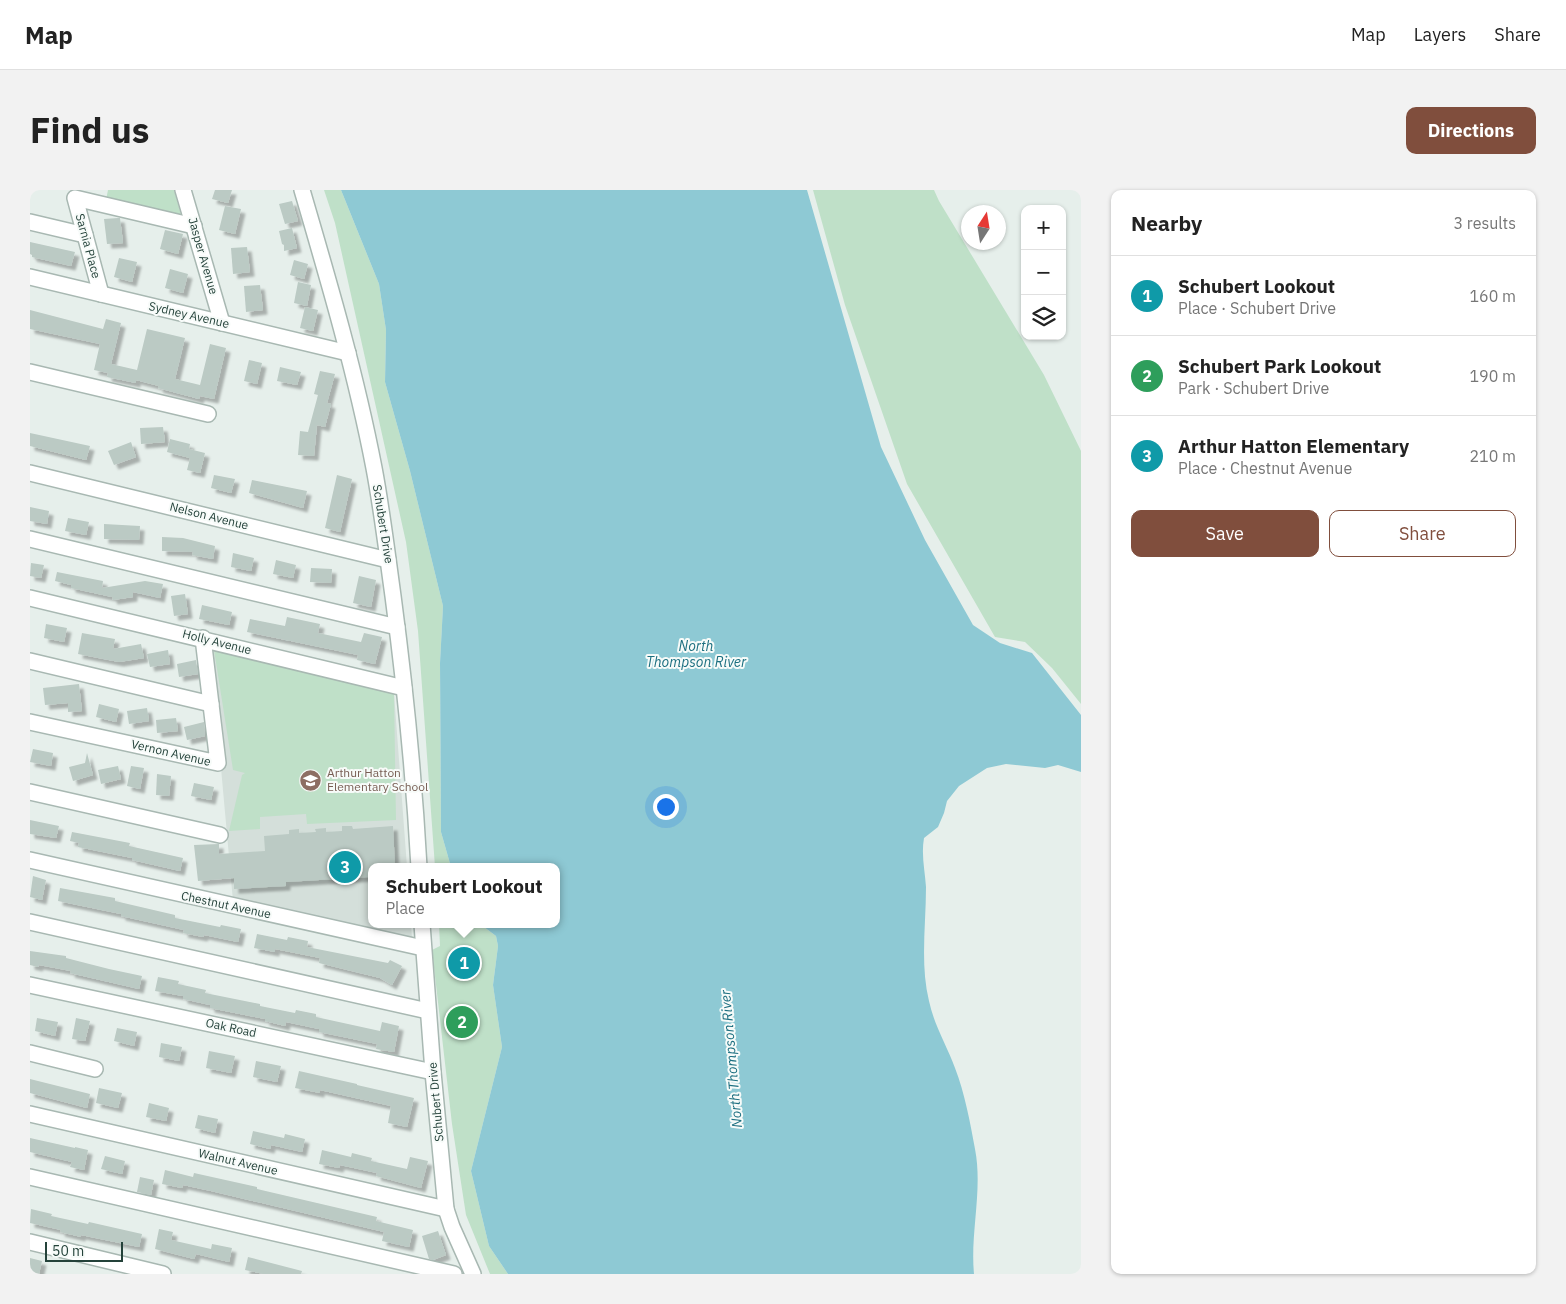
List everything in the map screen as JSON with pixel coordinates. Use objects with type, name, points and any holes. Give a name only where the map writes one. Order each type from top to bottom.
[{"type":"street","name":"Jasper Avenue","points":[[183,190],[222,323]]},
{"type":"street","name":"Schubert Drive","points":[[302,190],[348,353],[374,468],[404,688],[419,863]]},
{"type":"street","name":"Sarnia Place","points":[[101,294],[75,198],[194,226]]},
{"type":"street","points":[[30,222],[85,235]]},
{"type":"street","name":"Sydney Avenue","points":[[30,277],[348,353]]},
{"type":"street","points":[[30,372],[208,414]]},
{"type":"street","name":"Nelson Avenue","points":[[30,473],[388,560]]},
{"type":"street","points":[[30,539],[397,627]]},
{"type":"street","name":"Holly Avenue","points":[[30,598],[203,638],[404,688]]},
{"type":"street","name":"Vernon Avenue","points":[[30,722],[218,764],[203,638]]},
{"type":"street","points":[[30,661],[211,704]]},
{"type":"street","points":[[30,792],[220,835]]},
{"type":"street","name":"Chestnut Avenue","points":[[30,860],[423,948]]},
{"type":"street","points":[[30,922],[428,1011]]},
{"type":"street","name":"Schubert Drive","points":[[422,928],[446,1209],[473,1274]]},
{"type":"street","name":"Oak Road","points":[[30,985],[433,1072]]},
{"type":"street","points":[[30,1053],[95,1069]]},
{"type":"street","name":"Walnut Avenue","points":[[30,1114],[446,1209]]},
{"type":"street","points":[[30,1178],[454,1274]]},
{"type":"street","points":[[30,1242],[163,1274]]},
{"type":"shaded area","name":"Arthur Hatton Elementary School","points":[[210,646],[394,693],[407,863],[368,863],[368,928],[411,928],[412,938],[233,901]]},
{"type":"green space","points":[[108,190],[174,190],[182,218],[106,200]]},
{"type":"green space","points":[[324,190],[341,190],[379,284],[386,330],[385,382],[410,471],[443,606],[440,663],[441,832],[450,863],[435,863],[418,631],[406,542],[335,223]]},
{"type":"green space","points":[[813,190],[934,190],[961,237],[961,250],[969,250],[1021,337],[1021,340],[1023,340],[1044,375],[1081,451],[1081,704],[1052,668],[1025,642],[995,637],[907,484],[845,305]]},
{"type":"green space","points":[[214,650],[394,693],[396,820],[307,824],[306,814],[260,817],[260,829],[229,831],[242,775],[245,773],[233,770]]},
{"type":"green space","points":[[439,928],[485,928],[496,936],[498,946],[493,985],[502,1047],[471,1171],[489,1246],[508,1274],[490,1274],[466,1215],[452,1124],[432,950],[440,946]]},
{"type":"water","name":"North Thompson River","points":[[341,190],[807,190],[881,447],[925,540],[973,625],[1000,643],[1032,653],[1081,715],[1081,772],[1058,765],[1045,768],[1006,764],[987,768],[959,786],[947,801],[938,827],[924,838],[923,857],[926,887],[924,959],[926,987],[934,1018],[962,1088],[977,1164],[974,1274],[508,1274],[489,1246],[471,1171],[502,1047],[493,985],[498,946],[496,936],[485,928],[560,928],[560,863],[450,863],[441,832],[440,663],[443,606],[410,471],[385,382],[386,330],[379,284]]},
{"type":"building","points":[[215,190],[232,190],[228,203],[212,199]]},
{"type":"building","points":[[292,201],[298,221],[285,224],[279,204]]},
{"type":"building","points":[[225,206],[241,209],[235,234],[219,230]]},
{"type":"building","points":[[120,218],[123,243],[107,244],[104,219]]},
{"type":"building","points":[[292,228],[297,248],[284,251],[279,231]]},
{"type":"building","points":[[165,230],[183,234],[178,254],[160,249]]},
{"type":"building","points":[[30,242],[75,252],[71,266],[32,257],[30,254]]},
{"type":"building","points":[[247,247],[250,272],[233,274],[231,248]]},
{"type":"building","points":[[119,258],[137,262],[132,282],[114,277]]},
{"type":"building","points":[[294,260],[308,264],[304,279],[290,275]]},
{"type":"building","points":[[170,269],[188,274],[183,293],[165,288]]},
{"type":"building","points":[[298,282],[311,285],[307,306],[294,303]]},
{"type":"building","points":[[260,285],[263,310],[246,312],[244,286]]},
{"type":"building","points":[[305,307],[318,310],[313,331],[300,328]]},
{"type":"building","points":[[30,310],[103,329],[106,319],[121,323],[111,364],[137,370],[147,329],[185,338],[175,379],[200,385],[210,344],[226,348],[214,399],[200,396],[199,399],[136,380],[136,383],[107,377],[108,373],[94,370],[100,344],[30,329]]},
{"type":"building","points":[[249,360],[262,363],[257,384],[244,381]]},
{"type":"building","points":[[280,367],[301,372],[297,385],[277,381]]},
{"type":"building","points":[[320,371],[335,374],[327,403],[331,404],[325,427],[317,425],[314,456],[298,455],[300,431],[308,432],[318,395],[314,394]]},
{"type":"building","points":[[163,427],[165,442],[141,444],[140,428]]},
{"type":"building","points":[[30,433],[90,446],[86,460],[30,446]]},
{"type":"building","points":[[170,439],[190,444],[189,449],[205,453],[200,473],[187,470],[190,458],[167,452]]},
{"type":"building","points":[[131,442],[136,457],[114,465],[108,451]]},
{"type":"building","points":[[214,475],[235,479],[231,493],[211,488]]},
{"type":"building","points":[[337,475],[352,479],[340,532],[325,528]]},
{"type":"building","points":[[252,480],[307,491],[303,508],[249,493]]},
{"type":"building","points":[[30,507],[49,511],[47,524],[30,521]]},
{"type":"building","points":[[68,518],[89,522],[86,535],[65,531]]},
{"type":"building","points":[[104,524],[140,526],[139,540],[104,539]]},
{"type":"building","points":[[162,537],[183,538],[215,546],[213,559],[192,555],[193,552],[162,551]]},
{"type":"building","points":[[233,553],[254,558],[251,571],[231,567]]},
{"type":"building","points":[[276,560],[296,565],[293,578],[273,574]]},
{"type":"building","points":[[31,563],[44,565],[41,578],[30,576]]},
{"type":"building","points":[[311,568],[332,569],[331,583],[310,582]]},
{"type":"building","points":[[57,572],[103,581],[102,588],[145,581],[163,584],[160,598],[133,592],[133,597],[113,600],[112,597],[71,588],[71,585],[55,581]]},
{"type":"building","points":[[359,576],[376,580],[371,607],[353,603]]},
{"type":"building","points":[[185,594],[188,614],[174,616],[171,596]]},
{"type":"building","points":[[202,605],[232,612],[229,625],[199,619]]},
{"type":"building","points":[[287,617],[320,624],[318,633],[361,642],[364,633],[382,637],[375,664],[357,660],[358,655],[247,632],[250,619],[285,626]]},
{"type":"building","points":[[46,624],[67,628],[64,642],[44,638]]},
{"type":"building","points":[[82,633],[115,639],[113,649],[141,644],[144,658],[119,662],[78,654]]},
{"type":"building","points":[[168,650],[170,664],[150,667],[147,654]]},
{"type":"building","points":[[196,660],[198,674],[179,677],[177,664]]},
{"type":"building","points":[[79,684],[82,711],[68,712],[68,703],[45,705],[43,688]]},
{"type":"building","points":[[99,704],[119,709],[116,722],[96,717]]},
{"type":"building","points":[[147,708],[149,721],[129,724],[127,711]]},
{"type":"building","points":[[176,718],[178,731],[157,733],[156,720]]},
{"type":"building","points":[[204,722],[205,736],[187,740],[184,727]]},
{"type":"building","points":[[33,749],[53,753],[51,766],[30,762]]},
{"type":"building","points":[[87,753],[93,775],[73,781],[69,767],[85,763]]},
{"type":"building","points":[[118,766],[121,779],[101,784],[98,770]]},
{"type":"building","points":[[131,766],[144,768],[140,789],[127,786]]},
{"type":"building","points":[[157,774],[171,776],[169,796],[156,795]]},
{"type":"building","points":[[194,783],[214,787],[211,800],[191,796]]},
{"type":"building","points":[[30,820],[59,826],[56,838],[30,834]]},
{"type":"building","points":[[342,826],[352,826],[353,829],[393,826],[395,863],[368,863],[368,877],[286,882],[286,886],[234,889],[234,878],[198,881],[194,845],[219,844],[219,854],[265,851],[264,836],[289,834],[289,830],[299,829],[299,833],[316,832],[315,829],[326,828],[326,832],[342,831]]},
{"type":"building","points":[[72,832],[130,843],[129,846],[183,858],[180,871],[132,860],[132,858],[78,847],[79,843],[70,841]]},
{"type":"building","points":[[33,876],[46,880],[42,900],[30,897]]},
{"type":"building","points":[[60,888],[115,898],[115,901],[175,915],[175,918],[241,929],[238,942],[183,933],[184,930],[58,901]]},
{"type":"building","points":[[257,934],[287,940],[288,937],[308,941],[307,947],[388,963],[390,960],[402,966],[392,985],[380,978],[319,963],[320,958],[275,949],[275,952],[254,948]]},
{"type":"building","points":[[30,951],[66,956],[66,958],[142,976],[139,989],[70,973],[71,971],[30,965]]},
{"type":"building","points":[[158,977],[179,981],[178,984],[206,990],[205,993],[295,1013],[296,1010],[316,1014],[316,1017],[380,1031],[382,1022],[399,1026],[394,1052],[376,1049],[377,1044],[319,1032],[319,1029],[286,1022],[285,1026],[265,1021],[265,1019],[210,1008],[210,1005],[183,999],[183,996],[155,991]]},
{"type":"building","points":[[37,1018],[58,1022],[55,1036],[35,1031]]},
{"type":"building","points":[[76,1018],[90,1021],[85,1041],[72,1039]]},
{"type":"building","points":[[117,1028],[137,1032],[134,1046],[114,1041]]},
{"type":"building","points":[[161,1043],[182,1047],[179,1061],[159,1057]]},
{"type":"building","points":[[209,1051],[235,1056],[231,1073],[206,1068]]},
{"type":"building","points":[[256,1061],[281,1066],[277,1082],[253,1077]]},
{"type":"building","points":[[299,1071],[414,1098],[407,1127],[388,1123],[391,1106],[320,1090],[320,1093],[295,1088]]},
{"type":"building","points":[[30,1079],[90,1094],[87,1108],[30,1093]]},
{"type":"building","points":[[99,1088],[122,1093],[118,1108],[96,1103]]},
{"type":"building","points":[[149,1103],[169,1108],[166,1121],[146,1117]]},
{"type":"building","points":[[198,1115],[218,1119],[215,1133],[195,1128]]},
{"type":"building","points":[[253,1131],[284,1138],[285,1134],[305,1139],[302,1152],[271,1145],[270,1149],[250,1144]]},
{"type":"building","points":[[30,1138],[88,1150],[84,1170],[70,1167],[72,1162],[30,1152]]},
{"type":"building","points":[[322,1150],[351,1157],[352,1153],[372,1158],[371,1161],[407,1169],[410,1157],[428,1161],[421,1188],[376,1176],[377,1173],[340,1165],[339,1168],[319,1164]]},
{"type":"building","points":[[105,1156],[125,1161],[122,1174],[101,1169]]},
{"type":"building","points":[[165,1170],[193,1177],[194,1173],[377,1217],[376,1221],[413,1230],[409,1247],[382,1241],[384,1232],[211,1191],[183,1185],[182,1188],[162,1184]]},
{"type":"building","points":[[140,1177],[154,1180],[151,1195],[137,1192]]},
{"type":"building","points":[[31,1209],[52,1214],[51,1216],[142,1234],[139,1247],[81,1235],[81,1237],[30,1223]]},
{"type":"building","points":[[159,1229],[173,1232],[171,1240],[211,1249],[212,1244],[232,1248],[229,1262],[196,1254],[194,1259],[155,1249]]},
{"type":"building","points":[[438,1231],[446,1255],[433,1260],[429,1259],[422,1236]]},
{"type":"building","points":[[248,1257],[302,1271],[301,1274],[264,1274],[245,1270]]},
{"type":"building","points":[[30,1258],[42,1261],[39,1274],[30,1272]]},
{"type":"place","name":"Arthur Hatton Elementary School","points":[[311,780]]},
{"type":"place","name":"Arthur Hatton Elementary","points":[[345,867]]},
{"type":"place","name":"Schubert Lookout","points":[[464,963]]},
{"type":"place","name":"Schubert Park Lookout","points":[[462,1022]]}]
